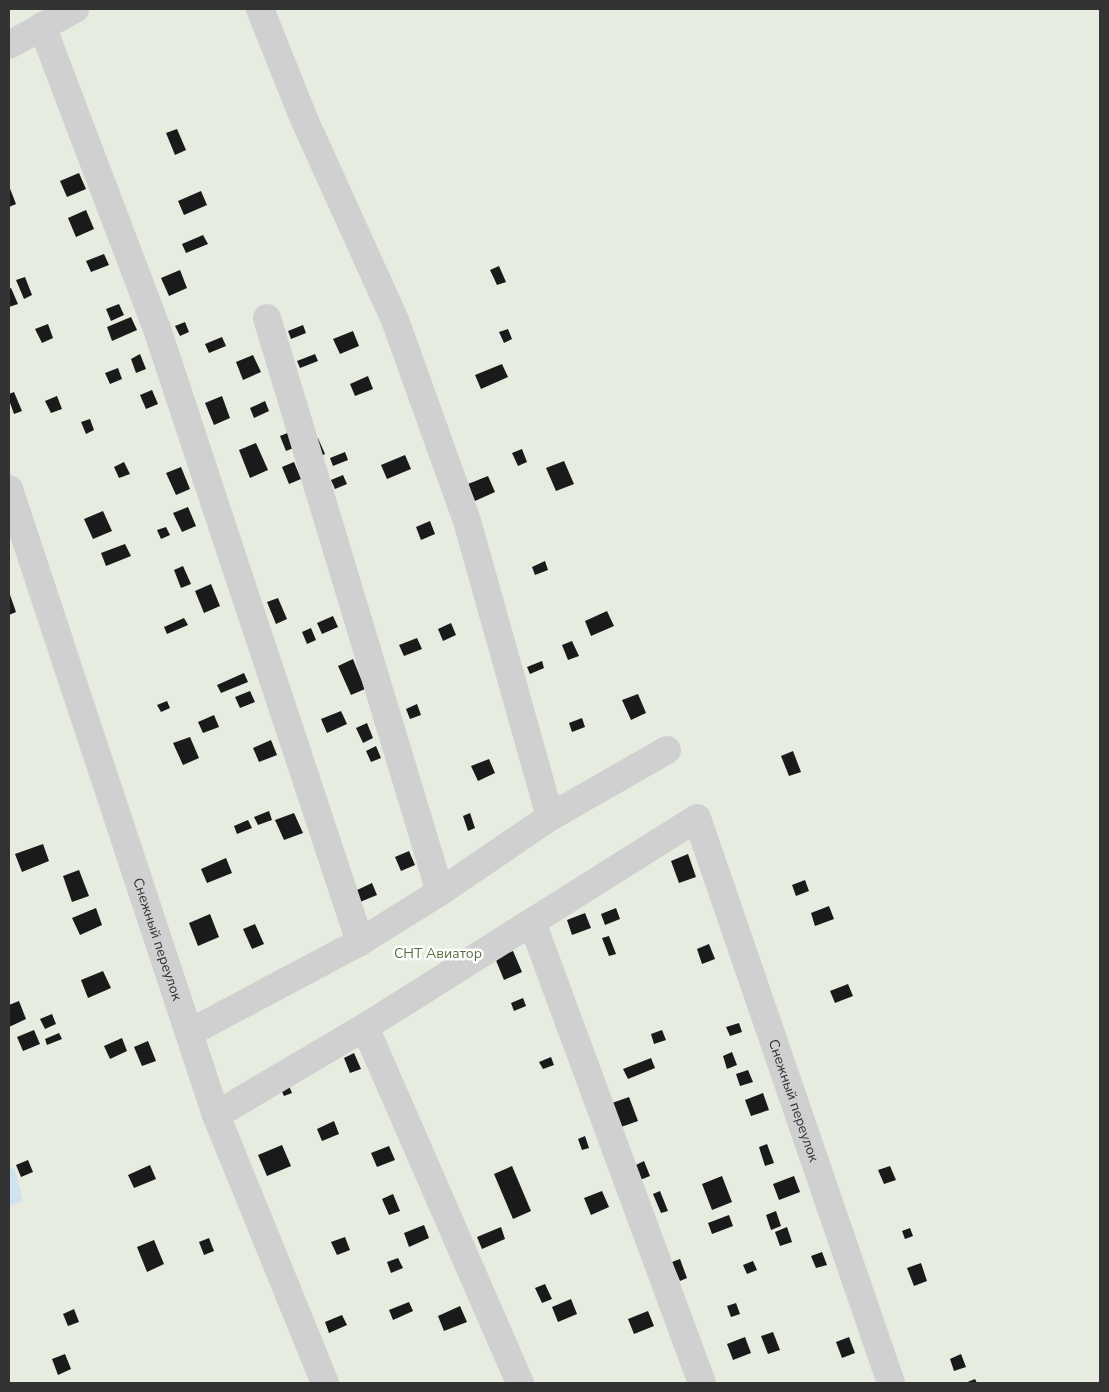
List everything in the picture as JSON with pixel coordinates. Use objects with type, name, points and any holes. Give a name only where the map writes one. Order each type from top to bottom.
[{"type":"street","points":[[9,45],[75,9]]},
{"type":"street","points":[[260,9],[304,119],[402,338],[467,521],[550,817]]},
{"type":"street","points":[[42,26],[157,329],[360,942]]},
{"type":"street","points":[[267,318],[440,892]]},
{"type":"street","name":"Снежный переулок","points":[[9,489],[216,1115],[325,1383]]},
{"type":"street","points":[[189,1034],[360,942],[440,892],[550,817],[667,750]]},
{"type":"street","name":"Снежный переулок","points":[[532,922],[697,818],[891,1383]]},
{"type":"street","points":[[216,1115],[365,1027],[532,922],[702,1383]]},
{"type":"street","points":[[365,1027],[520,1383]]},
{"type":"green space","name":"СНТ Авиатор","points":[[9,9],[1100,9],[1100,1383],[9,1383]]},
{"type":"water","points":[[9,1165],[15,1170],[23,1201],[9,1206]]},
{"type":"building","points":[[177,129],[186,150],[175,155],[166,133]]},
{"type":"building","points":[[79,173],[86,189],[67,197],[60,181]]},
{"type":"building","points":[[9,186],[16,204],[9,207]]},
{"type":"building","points":[[201,191],[207,205],[184,215],[178,201]]},
{"type":"building","points":[[86,210],[94,229],[76,237],[68,218]]},
{"type":"building","points":[[203,235],[208,244],[186,253],[182,244]]},
{"type":"building","points":[[104,254],[109,265],[91,272],[86,261]]},
{"type":"building","points":[[499,266],[506,282],[497,285],[490,270]]},
{"type":"building","points":[[180,270],[187,288],[169,296],[161,278]]},
{"type":"building","points":[[25,277],[32,295],[24,299],[16,280]]},
{"type":"building","points":[[11,288],[18,304],[9,307],[9,289]]},
{"type":"building","points":[[119,304],[124,315],[111,321],[106,309]]},
{"type":"building","points":[[131,317],[137,330],[112,341],[107,327]]},
{"type":"building","points":[[185,322],[189,332],[180,336],[175,326]]},
{"type":"building","points":[[48,324],[53,338],[42,343],[35,329]]},
{"type":"building","points":[[303,325],[306,333],[291,339],[288,331]]},
{"type":"building","points":[[508,329],[512,339],[504,343],[499,332]]},
{"type":"building","points":[[353,331],[359,346],[340,354],[333,339]]},
{"type":"building","points":[[222,337],[226,346],[209,353],[205,344]]},
{"type":"building","points":[[140,354],[146,369],[136,373],[131,359]]},
{"type":"building","points":[[315,354],[318,361],[300,368],[297,361]]},
{"type":"building","points":[[253,355],[261,372],[243,380],[236,362]]},
{"type":"building","points":[[502,364],[508,377],[481,389],[475,375]]},
{"type":"building","points":[[118,368],[122,379],[110,384],[105,373]]},
{"type":"building","points":[[368,376],[373,389],[355,396],[350,384]]},
{"type":"building","points":[[152,390],[158,404],[146,409],[140,395]]},
{"type":"building","points":[[14,392],[22,411],[14,414],[9,394]]},
{"type":"building","points":[[57,396],[62,409],[51,413],[45,401]]},
{"type":"building","points":[[222,396],[230,418],[214,425],[205,403]]},
{"type":"building","points":[[265,401],[269,411],[254,418],[250,408]]},
{"type":"building","points":[[90,419],[94,430],[86,434],[81,422]]},
{"type":"building","points":[[290,432],[296,447],[286,451],[280,436]]},
{"type":"building","points":[[318,438],[325,454],[316,458],[309,442]]},
{"type":"building","points":[[256,443],[268,470],[250,478],[239,450]]},
{"type":"building","points":[[522,449],[527,462],[518,466],[512,453]]},
{"type":"building","points":[[345,452],[348,460],[333,466],[330,458]]},
{"type":"building","points":[[405,455],[411,469],[387,479],[381,465]]},
{"type":"building","points":[[564,461],[574,484],[556,491],[546,468]]},
{"type":"building","points":[[124,462],[130,474],[119,478],[114,467]]},
{"type":"building","points":[[294,462],[301,479],[289,484],[282,467]]},
{"type":"building","points":[[181,467],[190,489],[176,495],[166,473]]},
{"type":"building","points":[[343,475],[347,484],[335,489],[331,480]]},
{"type":"building","points":[[488,476],[495,492],[475,501],[468,484]]},
{"type":"building","points":[[188,507],[196,526],[182,532],[173,513]]},
{"type":"building","points":[[103,511],[112,531],[93,539],[84,519]]},
{"type":"building","points":[[430,521],[435,534],[421,540],[416,527]]},
{"type":"building","points":[[166,527],[170,535],[161,539],[157,530]]},
{"type":"building","points":[[125,544],[131,556],[106,566],[101,553]]},
{"type":"building","points":[[545,561],[548,570],[535,575],[532,567]]},
{"type":"building","points":[[183,566],[191,584],[181,588],[174,570]]},
{"type":"building","points":[[211,584],[220,606],[204,613],[195,591]]},
{"type":"building","points":[[9,592],[16,612],[9,615]]},
{"type":"building","points":[[278,598],[287,619],[276,624],[267,602]]},
{"type":"building","points":[[607,611],[614,626],[591,636],[585,621]]},
{"type":"building","points":[[333,616],[338,627],[322,634],[317,623]]},
{"type":"building","points":[[184,618],[188,625],[167,634],[164,627]]},
{"type":"building","points":[[451,623],[456,635],[443,641],[438,629]]},
{"type":"building","points":[[311,628],[316,640],[307,644],[302,632]]},
{"type":"building","points":[[417,638],[422,649],[404,656],[399,645]]},
{"type":"building","points":[[572,641],[579,656],[568,660],[562,645]]},
{"type":"building","points":[[353,659],[365,689],[351,695],[338,666]]},
{"type":"building","points":[[542,661],[544,668],[530,674],[527,667]]},
{"type":"building","points":[[244,673],[248,682],[221,693],[217,685]]},
{"type":"building","points":[[250,691],[255,702],[240,708],[235,697]]},
{"type":"building","points":[[638,694],[646,713],[631,720],[622,700]]},
{"type":"building","points":[[167,701],[170,708],[161,712],[157,705]]},
{"type":"building","points":[[417,704],[421,715],[410,719],[406,709]]},
{"type":"building","points":[[341,711],[347,724],[327,733],[321,719]]},
{"type":"building","points":[[214,715],[219,727],[203,733],[198,722]]},
{"type":"building","points":[[582,718],[585,727],[572,732],[569,723]]},
{"type":"building","points":[[367,723],[373,738],[363,743],[356,728]]},
{"type":"building","points":[[190,737],[199,758],[183,765],[173,743]]},
{"type":"building","points":[[271,740],[277,755],[259,762],[253,748]]},
{"type":"building","points":[[376,746],[381,758],[371,762],[366,751]]},
{"type":"building","points":[[793,751],[801,772],[789,776],[781,756]]},
{"type":"building","points":[[489,759],[495,773],[478,781],[471,766]]},
{"type":"building","points":[[269,811],[272,820],[258,825],[254,817]]},
{"type":"building","points":[[294,813],[303,833],[284,840],[275,820]]},
{"type":"building","points":[[470,813],[475,828],[468,831],[463,816]]},
{"type":"building","points":[[248,820],[252,828],[237,834],[234,826]]},
{"type":"building","points":[[43,844],[49,861],[22,872],[15,854]]},
{"type":"building","points":[[409,851],[415,865],[401,871],[395,857]]},
{"type":"building","points":[[688,854],[696,877],[679,883],[671,861]]},
{"type":"building","points":[[226,858],[232,873],[207,883],[201,869]]},
{"type":"building","points":[[79,870],[89,896],[72,902],[63,876]]},
{"type":"building","points":[[805,880],[809,891],[796,896],[792,885]]},
{"type":"building","points":[[372,883],[377,895],[360,902],[355,891]]},
{"type":"building","points":[[829,906],[834,919],[815,926],[811,913]]},
{"type":"building","points":[[96,908],[102,925],[80,935],[72,918]]},
{"type":"building","points":[[616,908],[620,919],[605,925],[601,914]]},
{"type":"building","points":[[585,913],[591,928],[572,935],[567,920]]},
{"type":"building","points":[[210,914],[219,937],[198,946],[189,923]]},
{"type":"building","points":[[255,924],[264,944],[252,949],[243,929]]},
{"type":"building","points":[[609,936],[616,954],[609,956],[602,938]]},
{"type":"building","points":[[709,944],[715,959],[702,964],[697,949]]},
{"type":"building","points":[[513,951],[522,972],[504,980],[495,958]]},
{"type":"building","points":[[103,971],[111,988],[88,998],[81,980]]},
{"type":"building","points":[[848,984],[853,996],[835,1003],[830,991]]},
{"type":"building","points":[[523,998],[526,1006],[514,1011],[511,1003]]},
{"type":"building","points":[[19,1001],[26,1019],[9,1027],[9,1005]]},
{"type":"building","points":[[52,1014],[56,1024],[45,1029],[40,1019]]},
{"type":"building","points":[[739,1023],[742,1032],[730,1036],[726,1027]]},
{"type":"building","points":[[34,1030],[40,1044],[23,1051],[17,1037]]},
{"type":"building","points":[[662,1030],[666,1040],[654,1044],[651,1034]]},
{"type":"building","points":[[59,1033],[62,1039],[47,1045],[45,1039]]},
{"type":"building","points":[[122,1038],[127,1051],[110,1059],[104,1046]]},
{"type":"building","points":[[148,1041],[156,1061],[142,1066],[134,1047]]},
{"type":"building","points":[[732,1052],[737,1065],[727,1069],[723,1056]]},
{"type":"building","points":[[354,1053],[361,1069],[350,1073],[344,1058]]},
{"type":"building","points":[[551,1057],[554,1065],[543,1069],[539,1062]]},
{"type":"building","points":[[651,1058],[655,1068],[628,1079],[623,1069]]},
{"type":"building","points":[[748,1070],[753,1082],[740,1086],[736,1074]]},
{"type":"building","points":[[287,1081],[292,1093],[284,1096],[279,1085]]},
{"type":"building","points":[[763,1093],[769,1110],[751,1116],[745,1100]]},
{"type":"building","points":[[629,1097],[638,1121],[621,1127],[612,1103]]},
{"type":"building","points":[[334,1121],[339,1134],[322,1141],[317,1129]]},
{"type":"building","points":[[585,1136],[589,1148],[582,1150],[578,1139]]},
{"type":"building","points":[[767,1144],[774,1163],[765,1166],[759,1147]]},
{"type":"building","points":[[282,1145],[291,1166],[267,1176],[258,1155]]},
{"type":"building","points":[[389,1146],[395,1160],[377,1167],[371,1153]]},
{"type":"building","points":[[28,1160],[33,1172],[21,1177],[16,1165]]},
{"type":"building","points":[[644,1161],[650,1176],[640,1180],[634,1166]]},
{"type":"building","points":[[150,1165],[156,1179],[134,1188],[128,1175]]},
{"type":"building","points":[[512,1166],[531,1211],[513,1219],[494,1174]]},
{"type":"building","points":[[890,1166],[896,1180],[884,1184],[878,1170]]},
{"type":"building","points":[[722,1176],[732,1202],[712,1210],[702,1184]]},
{"type":"building","points":[[794,1176],[800,1192],[779,1200],[773,1184]]},
{"type":"building","points":[[602,1191],[609,1207],[591,1215],[584,1198]]},
{"type":"building","points":[[660,1191],[668,1211],[661,1213],[653,1194]]},
{"type":"building","points":[[393,1194],[400,1211],[389,1215],[382,1199]]},
{"type":"building","points":[[776,1211],[781,1226],[771,1230],[766,1215]]},
{"type":"building","points":[[729,1215],[733,1226],[712,1234],[708,1223]]},
{"type":"building","points":[[424,1225],[429,1238],[409,1247],[404,1233]]},
{"type":"building","points":[[501,1227],[505,1239],[482,1249],[477,1237]]},
{"type":"building","points":[[787,1227],[792,1242],[780,1246],[775,1232]]},
{"type":"building","points":[[910,1228],[913,1236],[905,1239],[902,1231]]},
{"type":"building","points":[[345,1237],[350,1250],[337,1255],[331,1242]]},
{"type":"building","points":[[209,1238],[214,1251],[204,1255],[199,1242]]},
{"type":"building","points":[[154,1240],[164,1264],[147,1272],[137,1247]]},
{"type":"building","points":[[822,1252],[827,1265],[816,1268],[811,1256]]},
{"type":"building","points":[[398,1258],[403,1268],[391,1273],[387,1262]]},
{"type":"building","points":[[680,1259],[687,1278],[680,1281],[672,1262]]},
{"type":"building","points":[[753,1261],[757,1270],[747,1274],[743,1265]]},
{"type":"building","points":[[921,1263],[927,1281],[914,1286],[907,1268]]},
{"type":"building","points":[[545,1284],[552,1299],[542,1303],[535,1288]]},
{"type":"building","points":[[571,1299],[577,1314],[558,1322],[552,1307]]},
{"type":"building","points":[[409,1302],[413,1311],[393,1320],[389,1310]]},
{"type":"building","points":[[736,1303],[740,1314],[731,1317],[727,1306]]},
{"type":"building","points":[[460,1306],[467,1322],[444,1331],[438,1316]]},
{"type":"building","points":[[74,1309],[79,1322],[68,1326],[63,1314]]},
{"type":"building","points":[[648,1311],[654,1326],[634,1334],[628,1319]]},
{"type":"building","points":[[342,1315],[347,1325],[329,1333],[325,1322]]},
{"type":"building","points":[[773,1332],[780,1350],[768,1354],[761,1336]]},
{"type":"building","points":[[745,1337],[751,1353],[733,1360],[727,1344]]},
{"type":"building","points":[[849,1337],[855,1353],[842,1358],[836,1342]]},
{"type":"building","points":[[65,1354],[71,1369],[58,1375],[52,1359]]},
{"type":"building","points":[[961,1354],[966,1367],[954,1371],[950,1359]]},
{"type":"building","points":[[975,1379],[977,1383],[965,1383]]}]
